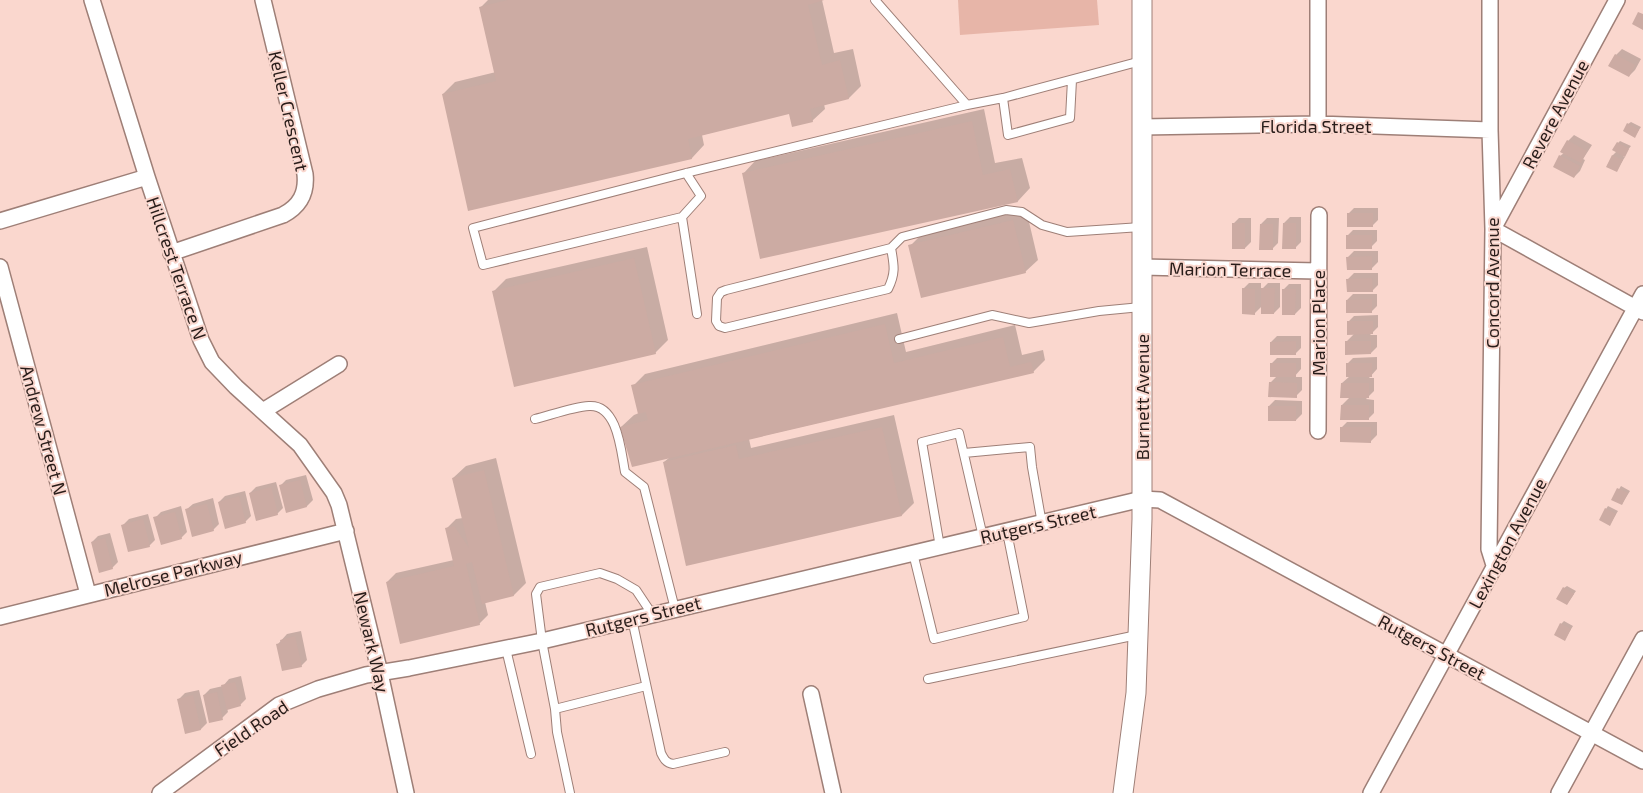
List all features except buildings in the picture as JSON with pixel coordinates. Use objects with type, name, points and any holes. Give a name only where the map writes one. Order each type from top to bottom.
[{"type":"street","name":"Hillcrest Terrace N","points":[[92,0],[193,320],[212,362],[300,445],[334,493]]},
{"type":"street","name":"Keller Crescent","points":[[171,253],[283,215],[293,210],[300,203],[304,193],[305,174],[263,0]]},
{"type":"street","name":"Burnett Avenue","points":[[1123,793],[1136,693],[1139,635],[1142,499],[1142,0]]},
{"type":"street","points":[[1318,0],[1318,124]]},
{"type":"street","name":"Concord Avenue","points":[[1490,0],[1490,130],[1493,229],[1489,549],[1494,565]]},
{"type":"street","name":"Revere Avenue","points":[[1493,229],[1617,0]]},
{"type":"street","name":"Florida Street","points":[[1142,127],[1318,124],[1490,130]]},
{"type":"street","points":[[0,221],[147,177]]},
{"type":"street","name":"Marion Place","points":[[1318,215],[1318,431]]},
{"type":"street","points":[[1493,229],[1639,310]]},
{"type":"street","name":"Andrew Street N","points":[[0,267],[88,594]]},
{"type":"street","name":"Marion Terrace","points":[[1142,268],[1318,271]]},
{"type":"street","name":"Lexington Avenue","points":[[1371,793],[1494,565],[1639,310],[1643,294]]},
{"type":"street","points":[[263,411],[339,364]]},
{"type":"street","name":"Newark Way","points":[[334,493],[340,505],[406,793]]},
{"type":"street","name":"Rutgers Street","points":[[380,673],[542,641],[1142,499],[1160,500],[1643,761]]},
{"type":"street","name":"Melrose Parkway","points":[[0,617],[346,530]]},
{"type":"street","points":[[1559,793],[1643,639]]},
{"type":"street","name":"Field Road","points":[[160,793],[279,705],[318,689],[366,675],[380,673]]},
{"type":"street","points":[[811,694],[833,793]]},
{"type":"lane","points":[[876,0],[967,105]]},
{"type":"lane","points":[[686,173],[701,196],[682,217],[482,265],[473,228],[686,173],[1003,98],[1141,61]]},
{"type":"lane","points":[[1003,98],[1008,135],[1070,118],[1072,80]]},
{"type":"lane","points":[[891,248],[894,270],[888,289],[725,328],[719,326],[716,321],[717,298],[720,292],[891,248],[902,237],[1006,210],[1022,212],[1042,225],[1067,232],[1141,227]]},
{"type":"lane","points":[[682,217],[697,314]]},
{"type":"lane","points":[[899,339],[992,315],[1029,322],[1098,311],[1141,307]]},
{"type":"lane","points":[[535,419],[590,406],[605,410],[614,423],[625,472],[644,487],[675,609]]},
{"type":"lane","points":[[940,547],[922,442],[959,433],[983,537]]},
{"type":"lane","points":[[964,453],[1030,446],[1042,524]]},
{"type":"lane","points":[[914,553],[934,639],[1024,616],[1006,532]]},
{"type":"lane","points":[[570,793],[557,732],[536,594],[540,587],[600,573],[617,579],[636,590],[652,614]]},
{"type":"lane","points":[[632,619],[661,754],[664,760],[673,764],[725,752]]},
{"type":"lane","points":[[928,679],[1139,635]]},
{"type":"lane","points":[[506,649],[530,754]]},
{"type":"lane","points":[[555,709],[646,686]]},
{"type":"shaded area","points":[[958,0],[1097,0],[1099,25],[960,35]]}]
